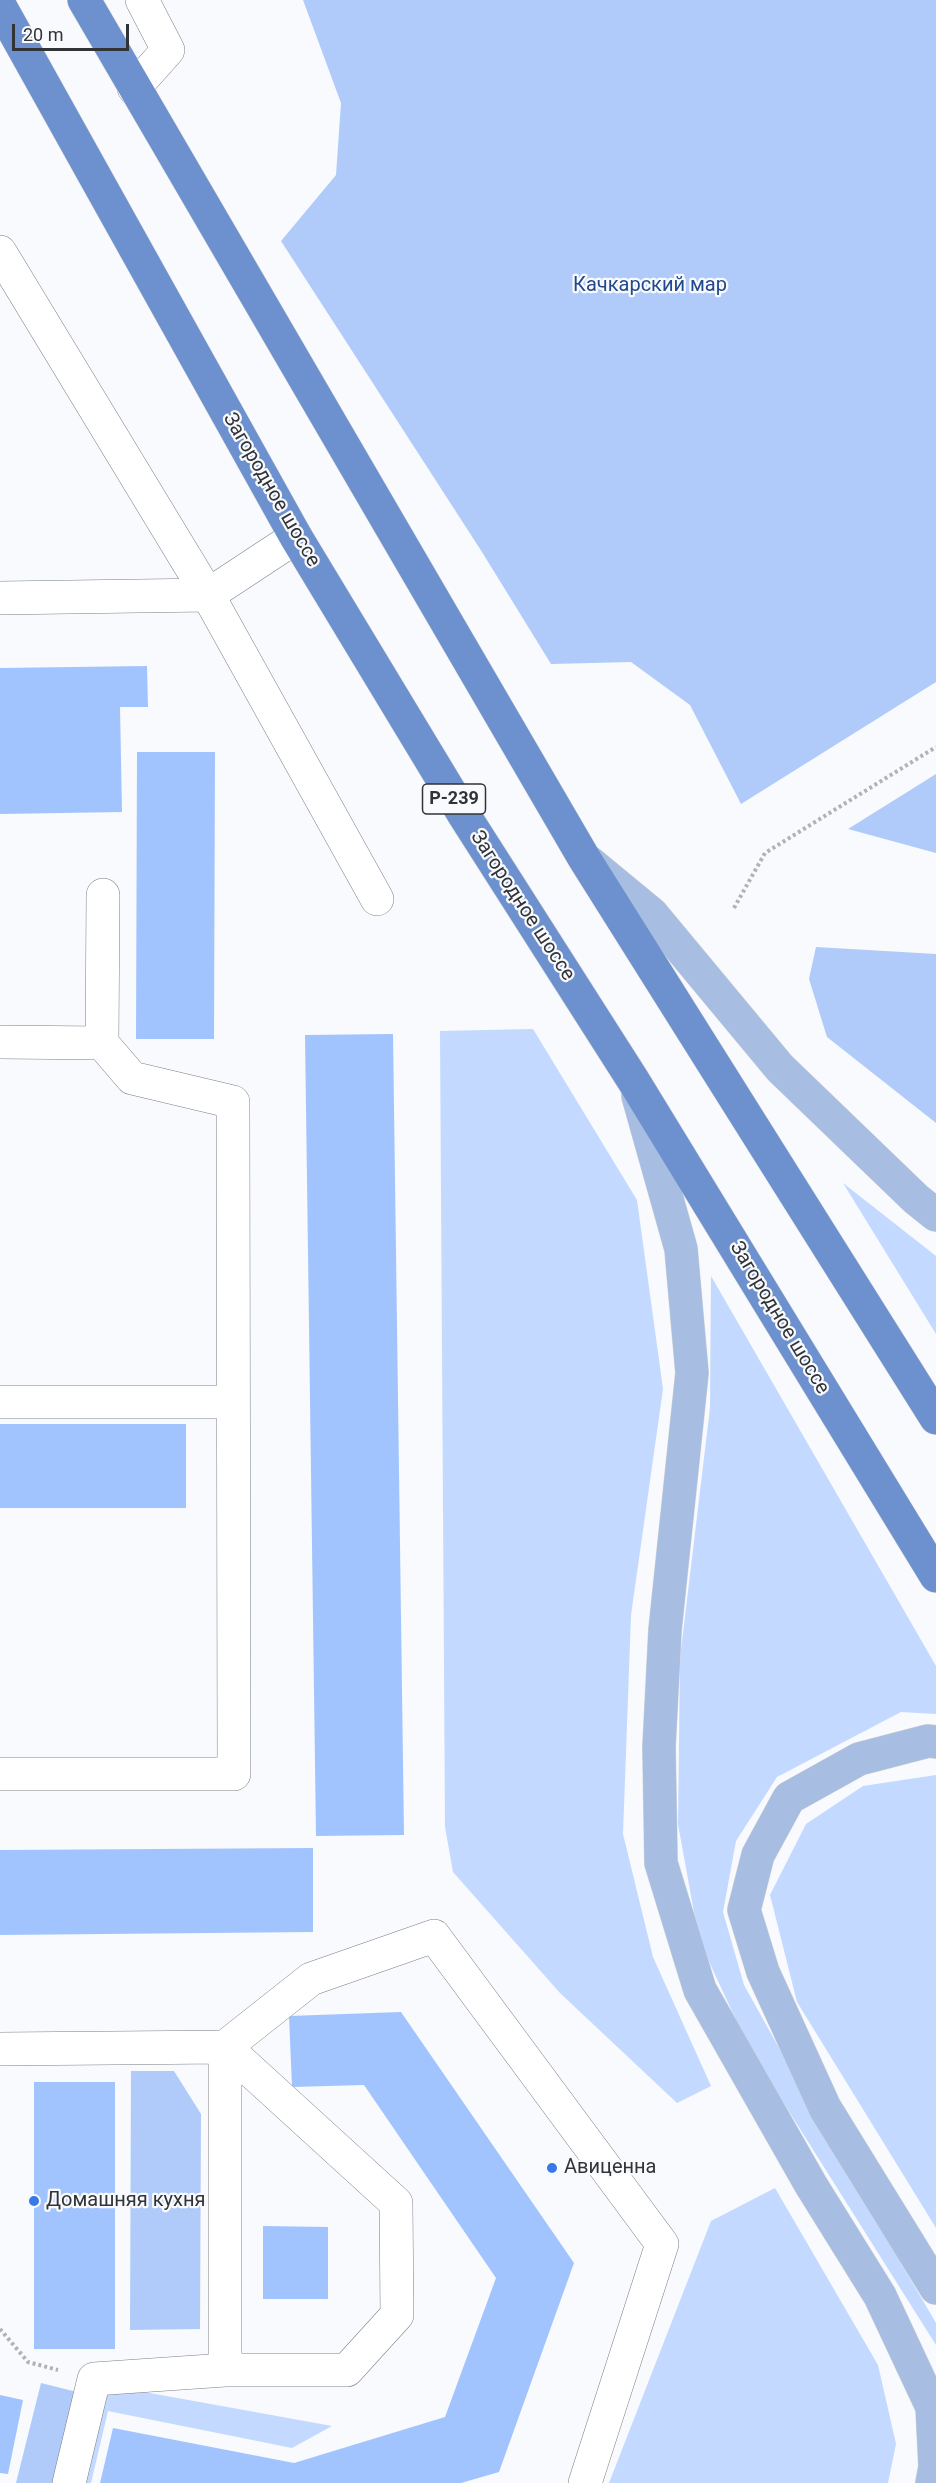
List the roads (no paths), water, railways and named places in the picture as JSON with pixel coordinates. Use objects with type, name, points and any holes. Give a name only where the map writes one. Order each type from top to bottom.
[{"type":"highway","points":[[84,0],[584,858],[936,1418]]},
{"type":"highway","name":"Загородное шоссе","points":[[0,6],[296,537],[464,815],[633,1080],[936,1576]]},
{"type":"main road","points":[[584,858],[652,914],[780,1068],[916,1199],[936,1215]]},
{"type":"main road","points":[[633,1080],[681,1249],[692,1373],[665,1641],[658,1748],[661,1863],[700,1990],[811,2185],[880,2296],[932,2407],[935,2467],[932,2483]]},
{"type":"main road","points":[[936,1742],[928,1741],[859,1759],[789,1798],[758,1855],[744,1910],[763,1972],[825,2108],[936,2288]]},
{"type":"lane","points":[[134,88],[168,50],[142,0]]},
{"type":"lane","points":[[0,252],[208,595],[377,899]]},
{"type":"lane","points":[[0,598],[208,595],[296,537]]},
{"type":"lane","points":[[0,1774],[234,1774],[233,1102],[132,1078],[102,1043],[103,896]]},
{"type":"lane","points":[[0,1042],[102,1043]]},
{"type":"lane","points":[[0,1402],[233,1402]]},
{"type":"lane","points":[[0,2049],[225,2047],[311,1979],[434,1936],[662,2244],[585,2483]]},
{"type":"lane","points":[[225,2047],[225,2370]]},
{"type":"lane","points":[[69,2483],[94,2379],[225,2370],[347,2370],[397,2316],[396,2204],[225,2047]]},
{"type":"place","name":"Авиценна","points":[[552,2168]]},
{"type":"place","name":"Домашняя кухня","points":[[34,2201]]},
{"type":"park label","name":"Качкарский мар","points":[[650,286]]}]
